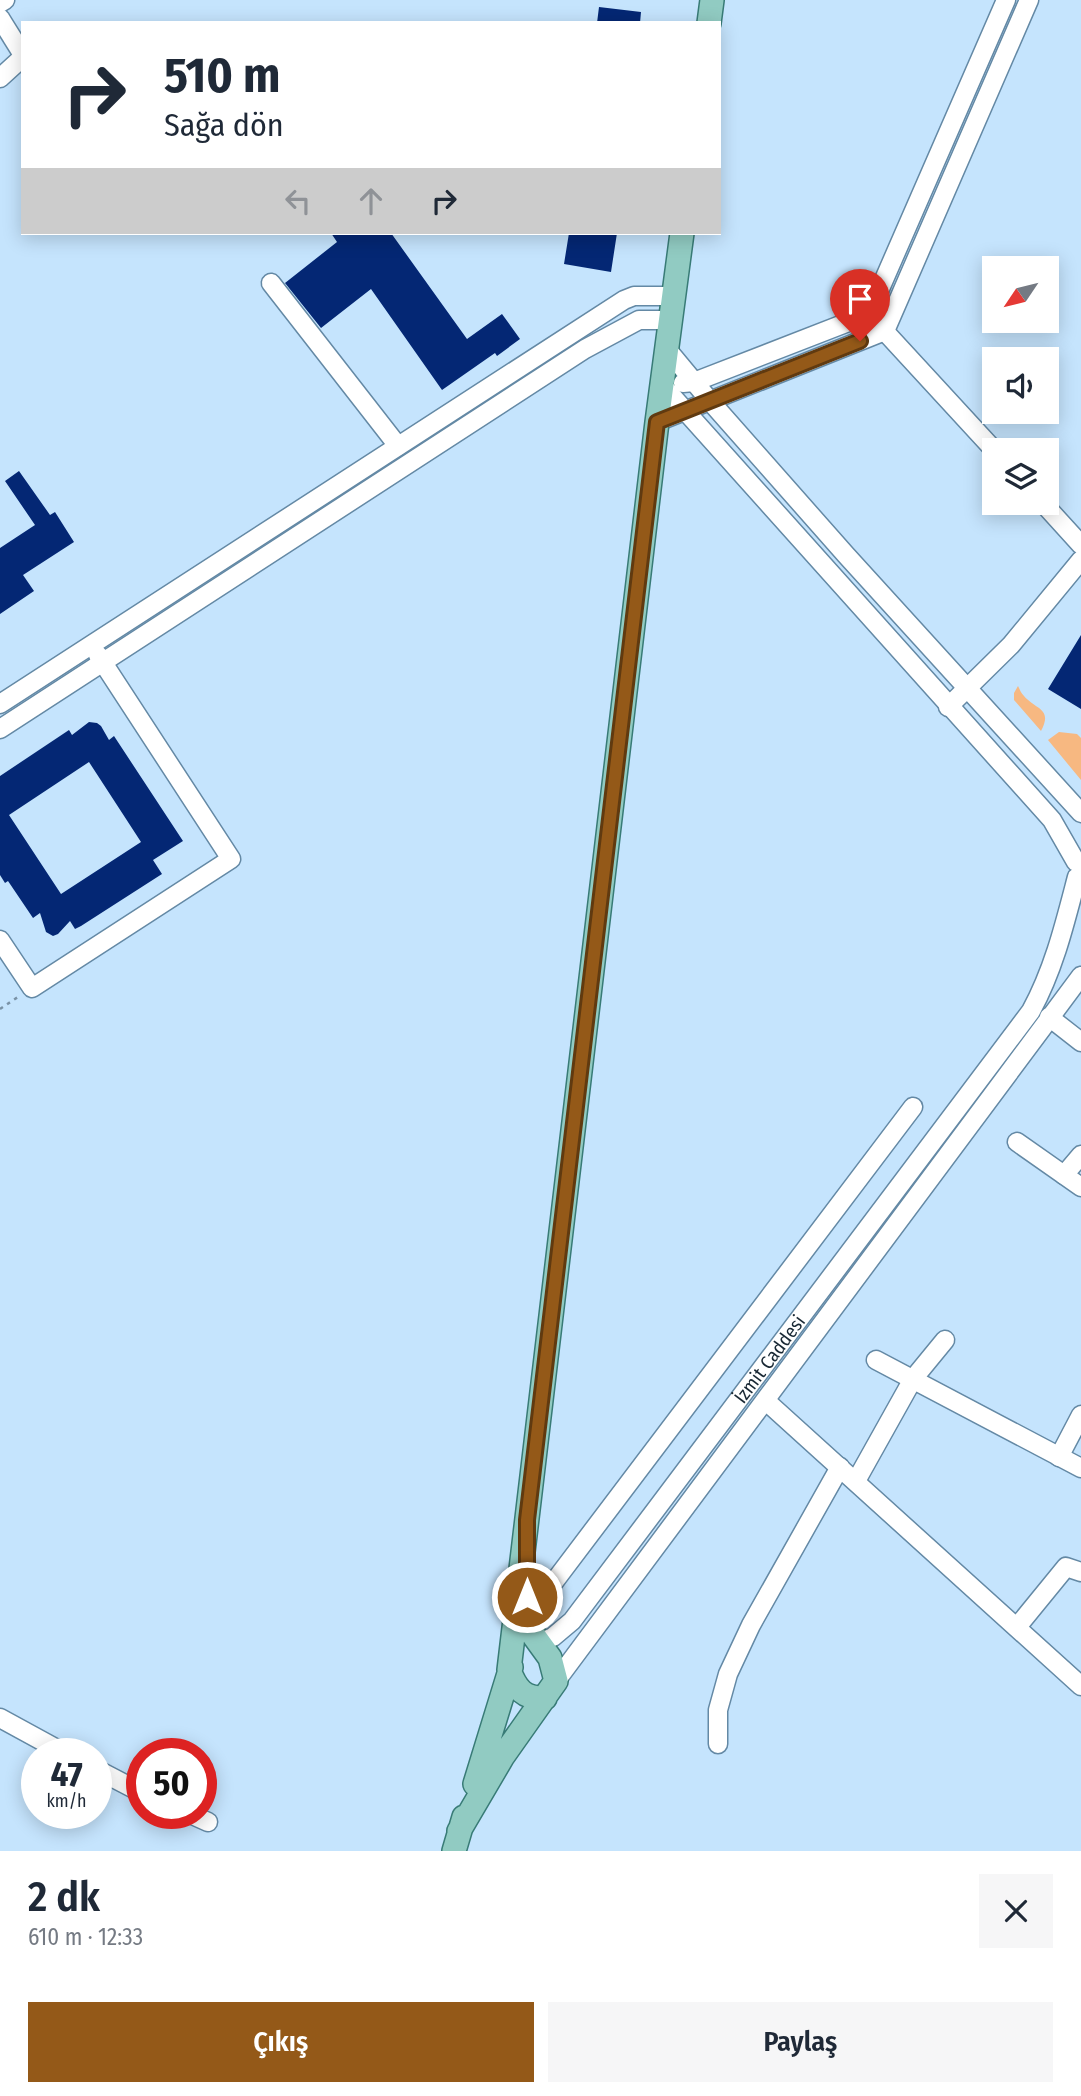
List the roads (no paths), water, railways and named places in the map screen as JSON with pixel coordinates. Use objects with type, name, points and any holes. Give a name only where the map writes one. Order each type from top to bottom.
[{"type":"main road","points":[[709,21],[712,0]]},
{"type":"main road","points":[[527,1520],[529,1615],[534,1636],[550,1658],[551,1689],[535,1698],[522,1693],[509,1670],[657,422],[682,235]]},
{"type":"main road","name":"İzmit Caddesi","points":[[456,1841],[509,1670],[519,1654],[532,1644],[538,1643]]},
{"type":"main road","name":"İzmit Caddesi","points":[[456,1841],[503,1756],[551,1689]]},
{"type":"street","points":[[0,3],[5,0]]},
{"type":"street","points":[[663,386],[694,382],[869,314],[1006,0]]},
{"type":"street","points":[[657,422],[885,331],[1030,0]]},
{"type":"street","points":[[0,18],[21,53]]},
{"type":"street","points":[[0,78],[21,58]]},
{"type":"street","points":[[271,283],[398,446]]},
{"type":"street","points":[[0,704],[624,300],[634,296],[674,296]]},
{"type":"street","points":[[869,314],[983,438]]},
{"type":"street","points":[[0,729],[585,349],[639,320],[671,320]]},
{"type":"street","points":[[666,348],[846,555],[1080,811]]},
{"type":"street","points":[[663,386],[1052,820],[1079,869]]},
{"type":"street","points":[[1054,515],[1081,545]]},
{"type":"street","points":[[948,707],[1074,583],[1081,560]]},
{"type":"street","points":[[0,940],[32,988],[231,859],[91,646]]},
{"type":"street","name":"İzmit Caddesi","points":[[538,1643],[553,1637],[572,1621],[1031,1011],[1050,972],[1079,869]]},
{"type":"street","name":"İzmit Caddesi","points":[[551,1689],[1081,976]]},
{"type":"street","points":[[1049,1017],[1081,1042]]},
{"type":"street","points":[[529,1615],[913,1107]]},
{"type":"street","points":[[1017,1142],[1081,1187]]},
{"type":"street","points":[[1064,1175],[1081,1155]]},
{"type":"street","points":[[856,1481],[913,1379],[945,1340]]},
{"type":"street","points":[[876,1360],[1081,1468]]},
{"type":"street","points":[[766,1401],[1081,1686]]},
{"type":"street","points":[[1059,1457],[1081,1415]]},
{"type":"street","points":[[718,1744],[718,1710],[728,1674],[751,1625],[840,1467]]},
{"type":"street","points":[[1017,1627],[1066,1567],[1081,1572]]},
{"type":"street","points":[[0,1718],[37,1738]]}]
